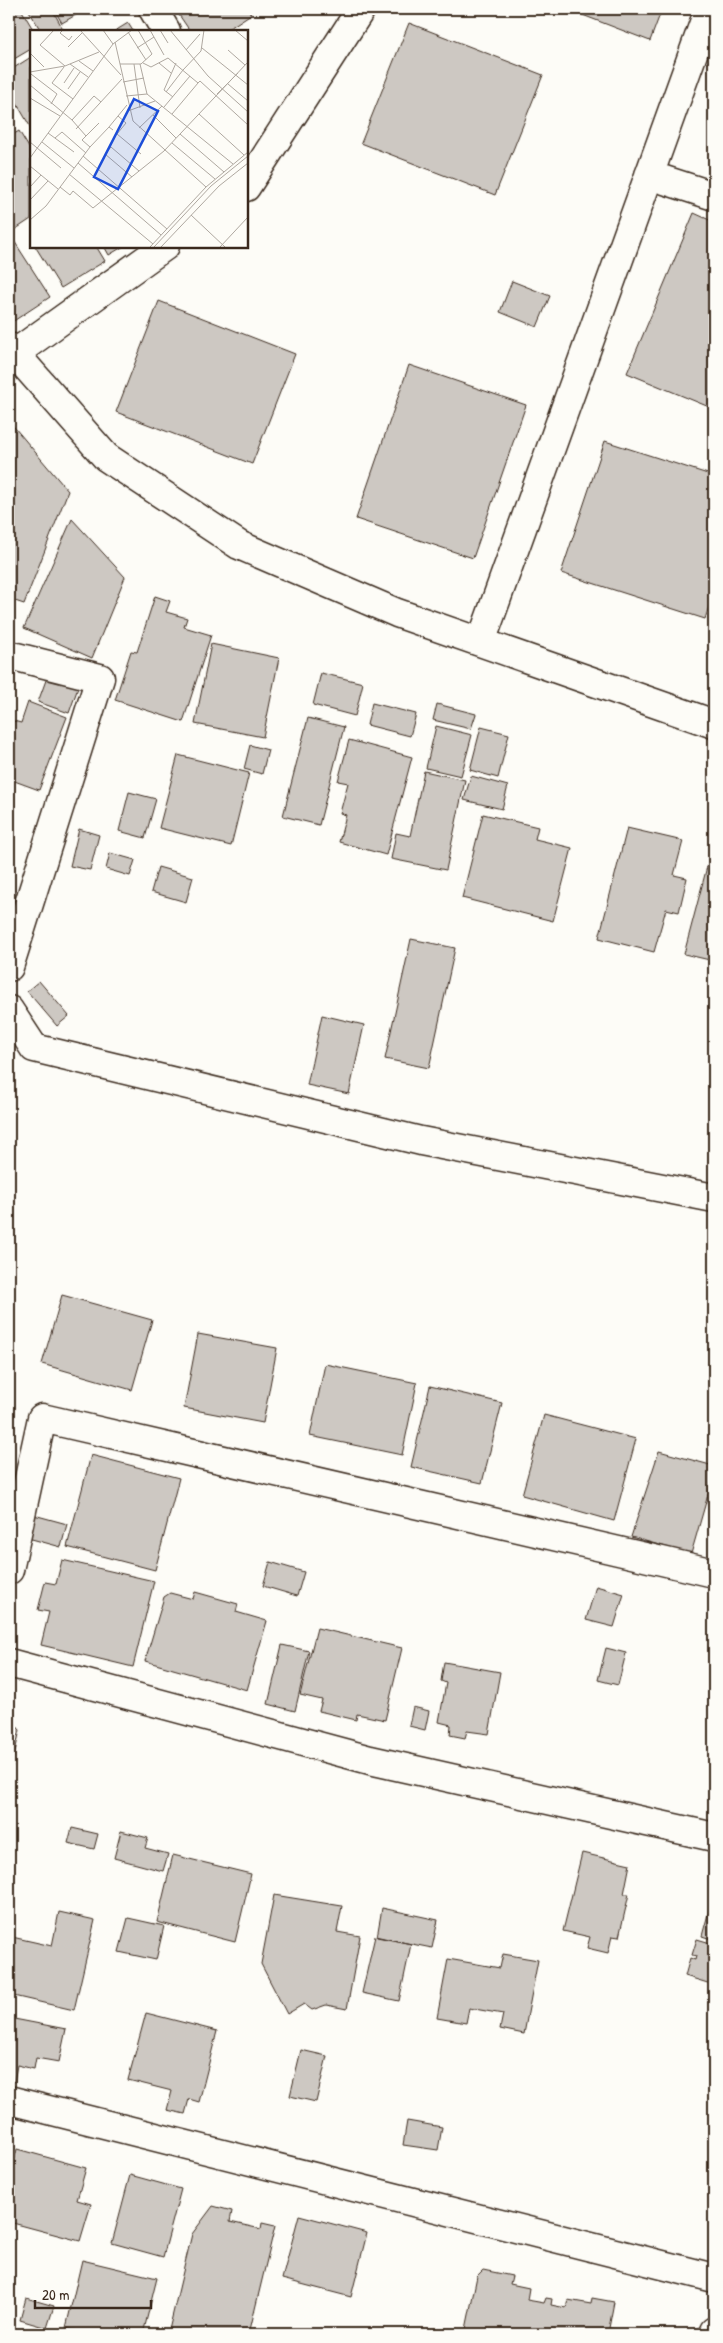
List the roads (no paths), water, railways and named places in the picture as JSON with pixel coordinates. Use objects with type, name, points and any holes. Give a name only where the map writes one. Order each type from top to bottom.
[{"type":"street","points":[[153,9],[165,30]]},
{"type":"street","points":[[248,178],[254,151],[361,9]]},
{"type":"street","points":[[481,642],[709,9]]},
{"type":"street","points":[[649,176],[714,196]]},
{"type":"street","points":[[162,248],[11,350],[106,457],[239,545],[397,613],[714,724]]},
{"type":"street","points":[[9,655],[100,678],[9,967]]},
{"type":"street","points":[[9,1010],[34,1048],[421,1141],[714,1198]]},
{"type":"street","points":[[9,1570],[42,1418],[714,1574]]},
{"type":"street","points":[[9,1663],[370,1760],[714,1837]]},
{"type":"street","points":[[9,2100],[714,2278]]}]
